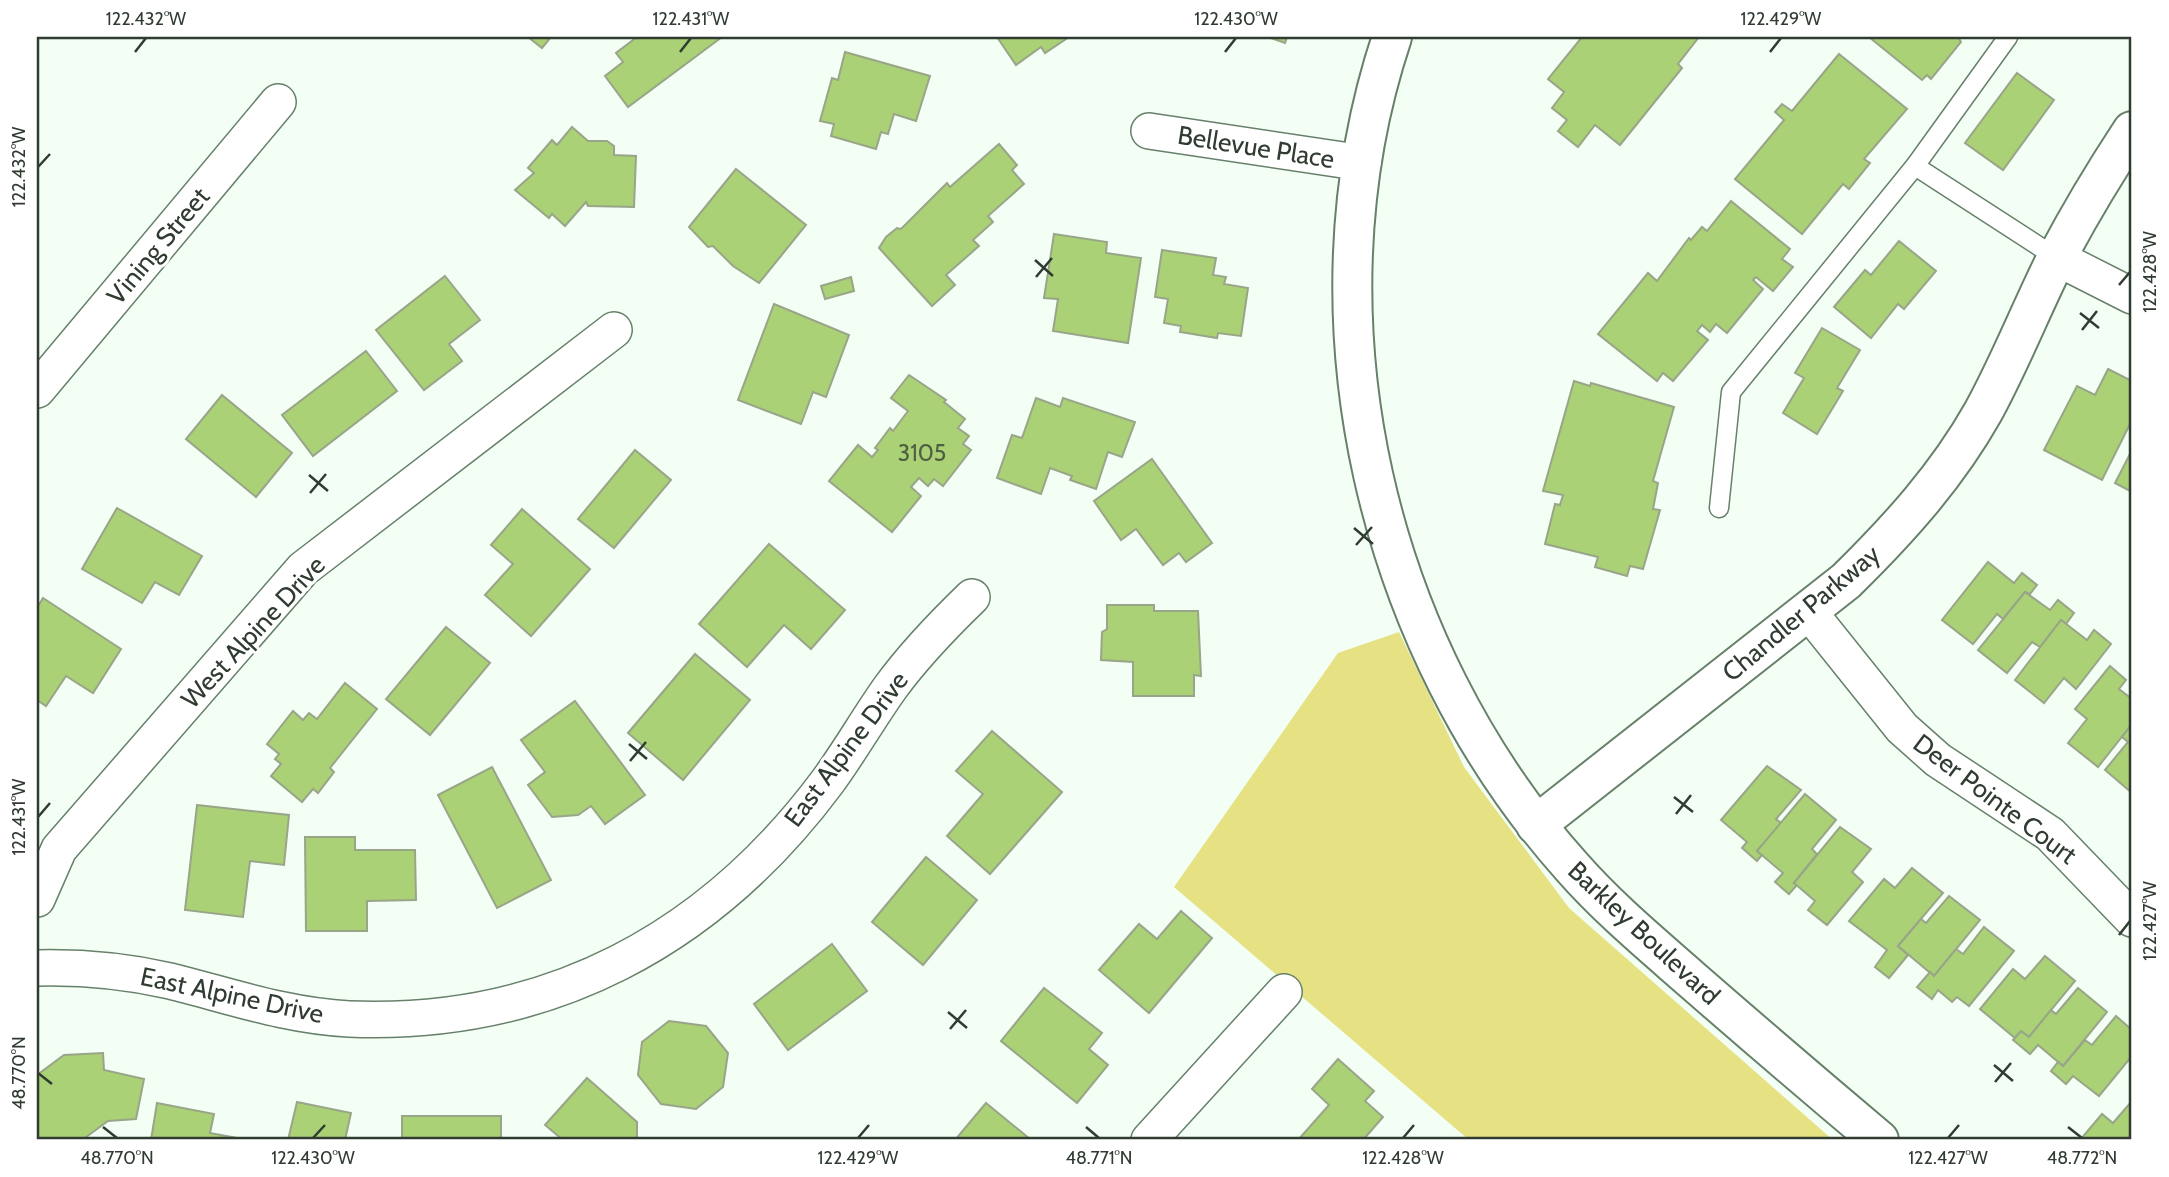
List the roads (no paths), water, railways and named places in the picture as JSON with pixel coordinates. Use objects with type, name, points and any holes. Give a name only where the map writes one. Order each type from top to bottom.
[{"type":"main road","name":"Barkley Boulevard","points":[[1392,37],[1363,163],[1355,238],[1354,332],[1365,438],[1385,526],[1414,611],[1452,694],[1498,772],[1536,825],[1613,911],[1879,1140]]},
{"type":"main road","name":"Chandler Parkway","points":[[1536,825],[1809,612],[1889,538],[1929,492],[1983,412],[2057,258],[2104,173],[2132,131]]},
{"type":"street","name":"Vining Street","points":[[37,390],[278,102]]},
{"type":"street","name":"Bellevue Place","points":[[1149,131],[1363,163]]},
{"type":"street","points":[[2057,258],[2132,296]]},
{"type":"street","name":"West Alpine Drive","points":[[37,899],[59,849],[303,569],[614,330]]},
{"type":"street","name":"East Alpine Drive","points":[[37,968],[72,967],[120,972],[290,1012],[347,1018],[439,1017],[505,1006],[567,988],[652,946],[743,875],[827,782],[891,687],[928,641],[971,597]]},
{"type":"street","name":"Deer Pointe Court","points":[[1809,612],[1902,728],[1938,760],[2050,834],[2132,919]]},
{"type":"street","points":[[1152,1139],[1284,992]]},
{"type":"lane","points":[[1719,508],[1731,392],[1915,166],[2008,37]]},
{"type":"lane","points":[[1915,166],[2057,258]]}]
